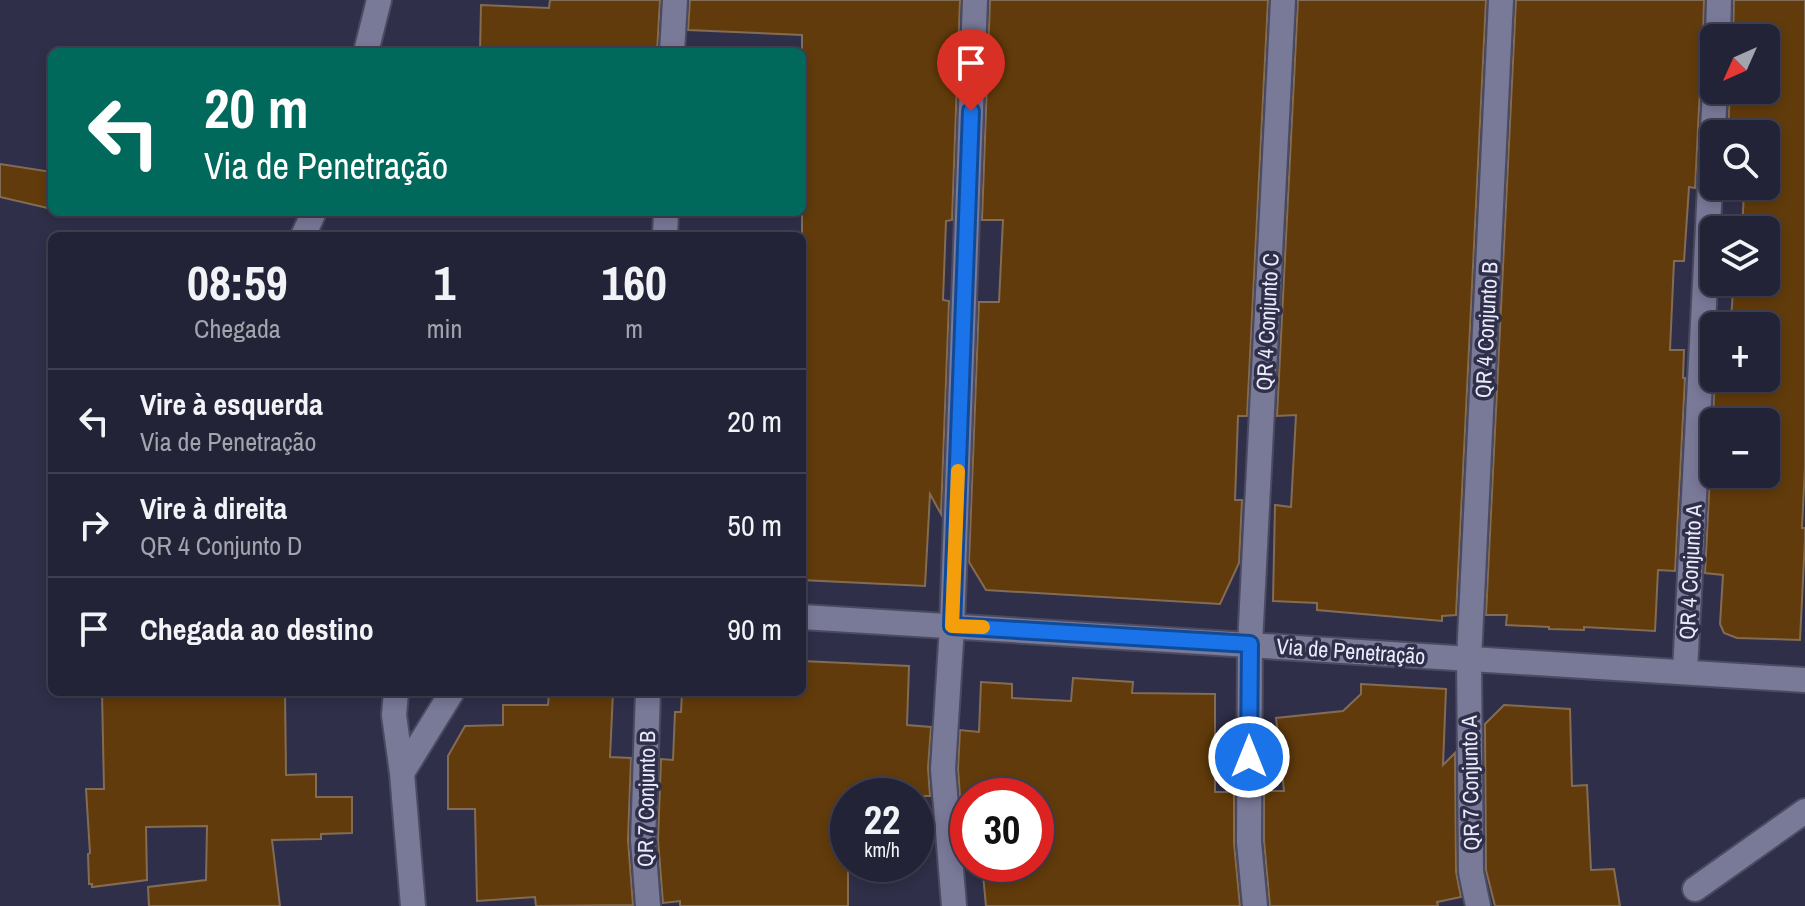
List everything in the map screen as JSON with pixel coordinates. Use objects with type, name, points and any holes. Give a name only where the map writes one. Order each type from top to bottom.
[{"type":"street","points":[[367,48],[379,0]]},
{"type":"street","points":[[672,48],[675,0]]},
{"type":"street","points":[[954,906],[943,769],[952,626],[975,0]]},
{"type":"street","name":"QR 4 Conjunto C","points":[[1250,644],[1283,0]]},
{"type":"street","name":"QR 4 Conjunto B","points":[[1469,659],[1501,0]]},
{"type":"street","points":[[1718,24],[1719,0]]},
{"type":"street","name":"QR 4 Conjunto A","points":[[1685,671],[1714,104]]},
{"type":"street","name":"Via de Penetração","points":[[806,617],[1805,680]]},
{"type":"street","points":[[1250,644],[1249,842],[1255,906]]},
{"type":"street","name":"QR 7 Conjunto A","points":[[1469,659],[1471,872],[1478,906]]},
{"type":"street","points":[[396,696],[394,715],[413,906]]},
{"type":"street","points":[[402,773],[450,696]]},
{"type":"street","name":"QR 7 Conjunto B","points":[[648,696],[643,840],[648,906]]},
{"type":"street","points":[[1695,889],[1805,811]]},
{"type":"building","points":[[550,0],[660,0],[657,48],[480,48],[481,5],[549,8]]},
{"type":"building","points":[[690,0],[960,0],[952,220],[946,221],[943,300],[949,301],[941,514],[930,494],[925,586],[806,580],[806,232],[802,232],[802,216],[806,216],[806,48],[802,48],[802,35],[688,30]]},
{"type":"building","points":[[990,0],[1268,0],[1247,416],[1238,416],[1235,500],[1242,500],[1239,563],[1220,604],[986,590],[969,562],[979,302],[999,302],[1003,220],[982,220]]},
{"type":"building","points":[[1298,0],[1486,0],[1456,615],[1442,616],[1442,621],[1317,610],[1317,603],[1273,601],[1275,505],[1291,507],[1296,415],[1277,416]]},
{"type":"building","points":[[1516,0],[1704,0],[1703,24],[1700,24],[1695,188],[1689,187],[1684,261],[1674,261],[1670,350],[1684,350],[1685,378],[1675,571],[1658,570],[1655,631],[1506,625],[1507,615],[1486,615]]},
{"type":"building","points":[[1734,0],[1805,0],[1805,467],[1802,528],[1805,528],[1805,539],[1800,640],[1737,638],[1724,633],[1720,624],[1723,575],[1705,573],[1709,488],[1780,488],[1780,408],[1713,408],[1714,392],[1780,392],[1780,312],[1732,312],[1733,296],[1780,296],[1780,216],[1743,216],[1744,200],[1780,200],[1780,120],[1729,120],[1729,104],[1780,104],[1780,24],[1733,24]]},
{"type":"building","points":[[0,164],[48,171],[48,208],[0,197]]},
{"type":"building","points":[[806,661],[909,666],[907,725],[931,727],[929,778],[830,778],[830,882],[848,882],[848,906],[680,906],[680,901],[663,903],[658,840],[661,759],[673,760],[675,712],[681,712],[682,696],[806,696]]},
{"type":"building","points":[[1073,678],[1133,682],[1132,693],[1215,694],[1215,792],[1234,792],[1234,843],[1240,906],[986,906],[984,882],[1054,882],[1054,778],[959,778],[960,730],[979,732],[981,682],[1012,684],[1012,698],[1071,701]]},
{"type":"building","points":[[1361,684],[1446,689],[1443,765],[1455,753],[1456,872],[1461,897],[1437,902],[1438,906],[1270,906],[1264,841],[1264,791],[1284,791],[1276,718],[1343,711],[1361,694]]},
{"type":"building","points":[[102,696],[285,696],[286,775],[316,774],[316,797],[352,797],[352,833],[321,834],[321,839],[272,840],[280,906],[149,906],[148,887],[206,880],[207,826],[146,827],[147,880],[92,887],[89,884],[86,789],[104,789]]},
{"type":"building","points":[[549,696],[613,696],[610,757],[631,758],[628,840],[633,905],[536,906],[535,897],[477,901],[475,809],[448,809],[448,756],[465,726],[503,725],[503,705],[548,705]]},
{"type":"building","points":[[1504,705],[1570,709],[1572,786],[1587,785],[1591,870],[1614,869],[1620,906],[1495,906],[1486,870],[1485,724]]},
{"type":"slow traffic","points":[[958,471],[952,626],[983,627]]},
{"type":"route","points":[[971,111],[952,626],[1250,644],[1249,757]]}]
